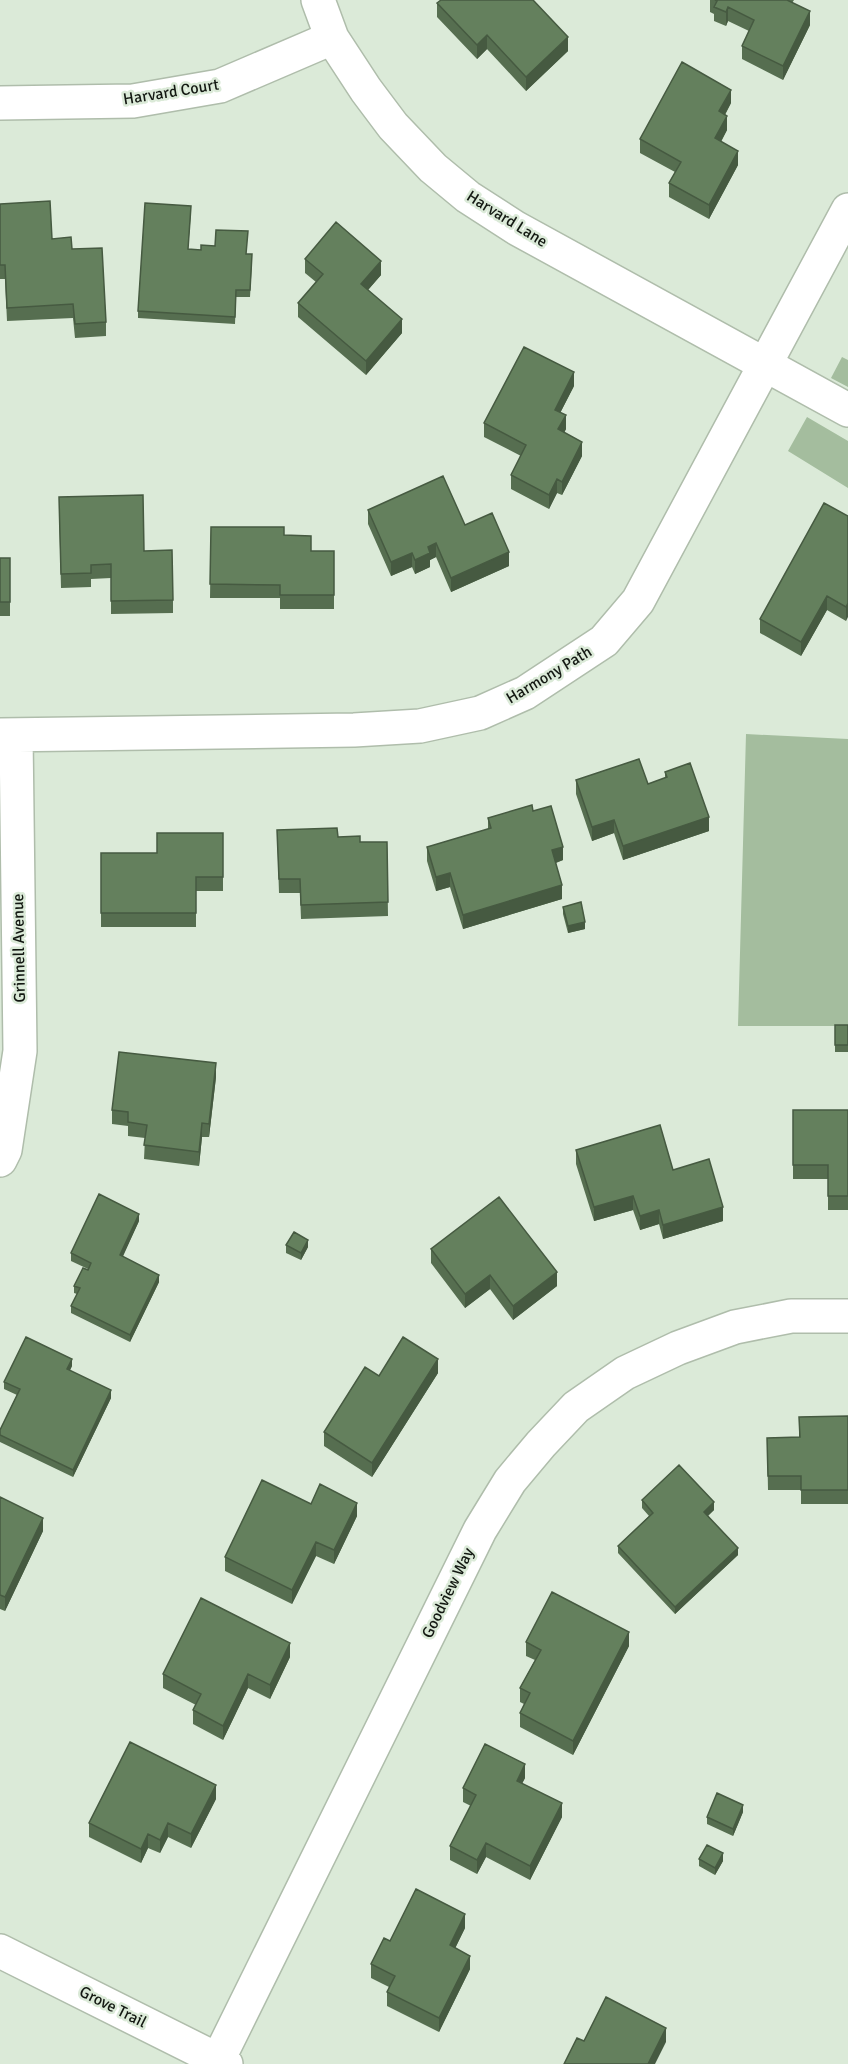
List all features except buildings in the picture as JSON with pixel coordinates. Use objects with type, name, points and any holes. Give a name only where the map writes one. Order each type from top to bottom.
[{"type":"street","name":"Harvard Lane","points":[[318,0],[332,38],[393,126],[434,168],[468,197],[516,228],[848,410]]},
{"type":"street","name":"Harvard Court","points":[[0,103],[133,100],[220,86],[332,38]]},
{"type":"street","name":"Harmony Path","points":[[8,735],[354,730],[409,726],[480,712],[525,693],[604,640],[638,601],[848,210]]},
{"type":"street","name":"Grinnell Avenue","points":[[0,1160],[5,1150],[20,1051],[8,735]]},
{"type":"street","name":"Goodview Way","points":[[220,2063],[480,1530],[510,1481],[541,1444],[576,1407],[625,1373],[678,1348],[735,1328],[791,1316],[848,1316]]},
{"type":"street","name":"Grove Trail","points":[[0,1951],[220,2063]]},
{"type":"green space","points":[[842,357],[848,360],[848,387],[831,378]]},
{"type":"green space","points":[[807,417],[848,441],[848,488],[788,451]]},
{"type":"green space","points":[[746,734],[848,739],[848,1026],[738,1026]]}]
